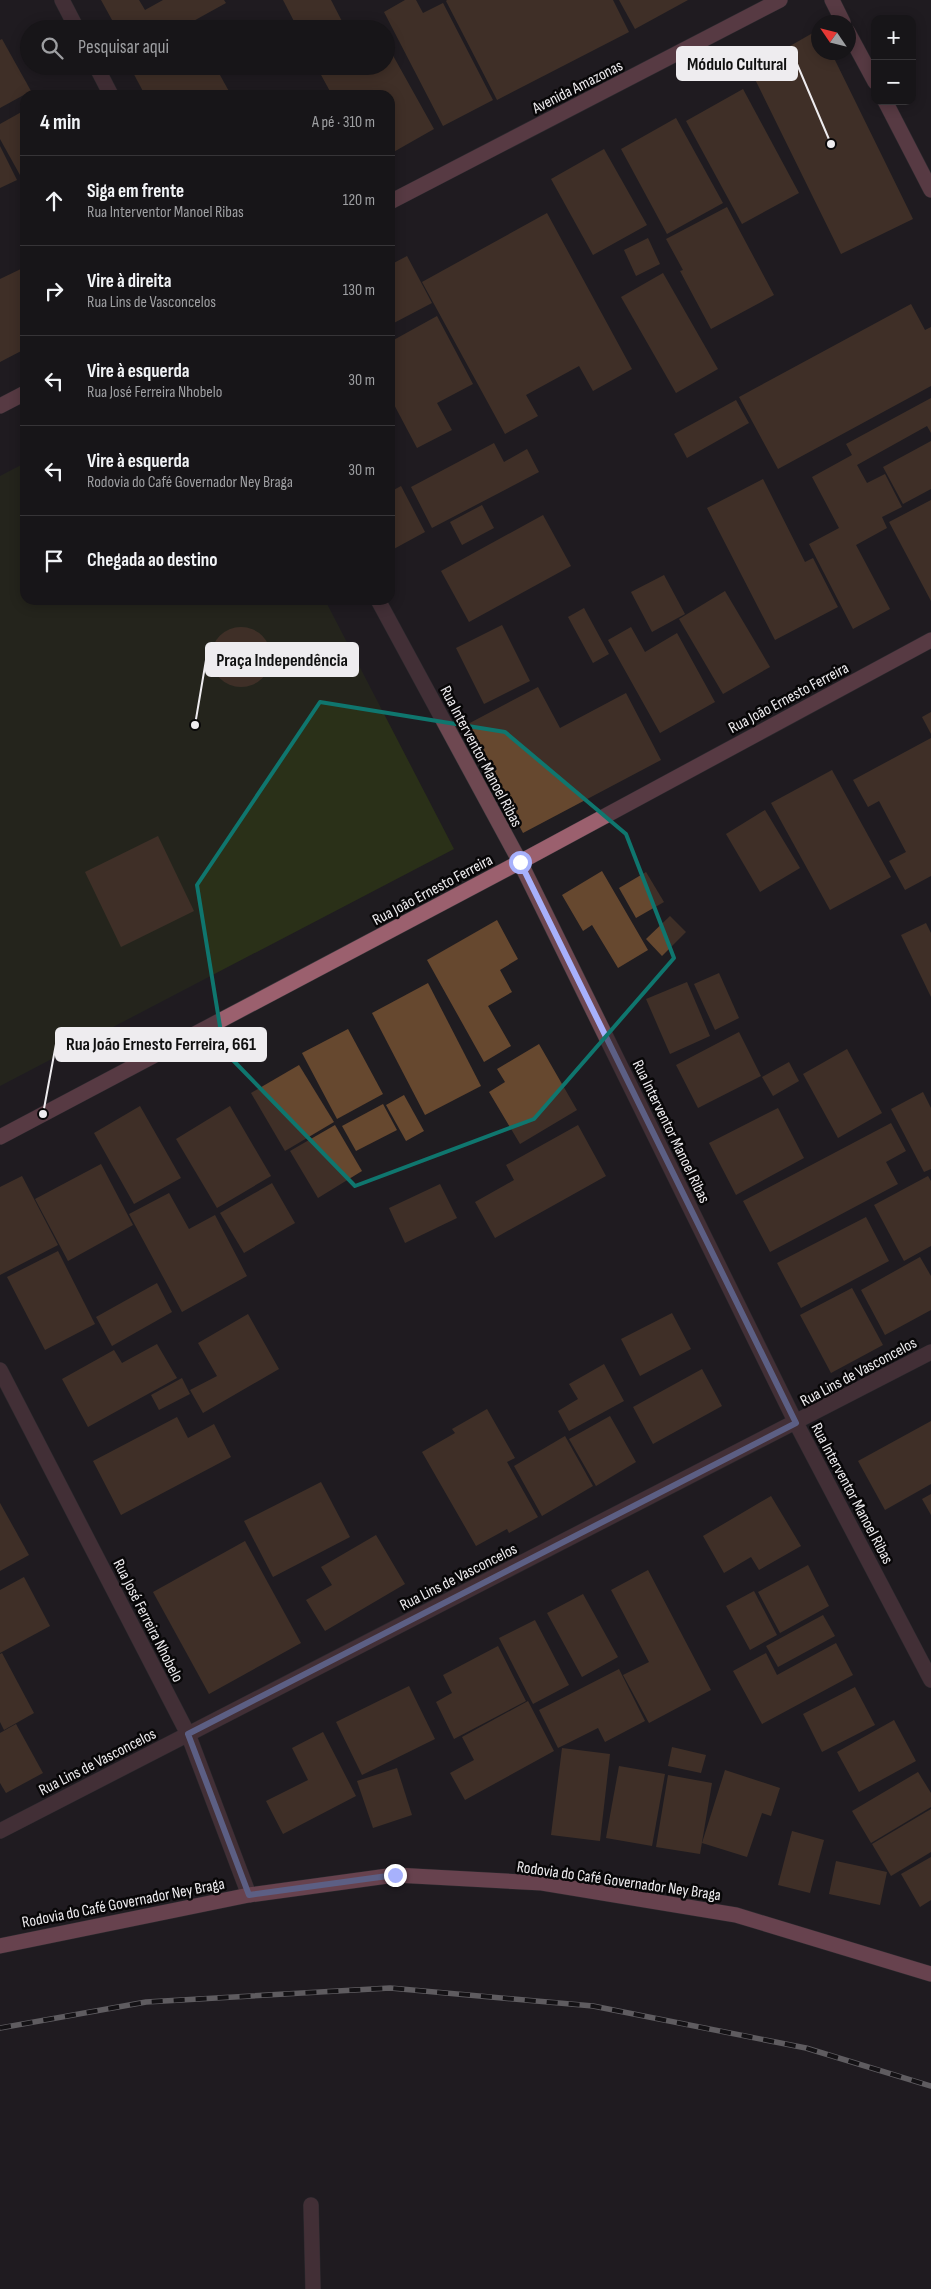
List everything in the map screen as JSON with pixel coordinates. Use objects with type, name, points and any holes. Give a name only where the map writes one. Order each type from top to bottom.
[{"type":"main road","name":"Rodovia do Café Governador Ney Braga","points":[[0,1946],[249,1895],[395,1875],[542,1883],[736,1915],[931,1974]]},
{"type":"street","points":[[62,0],[72,20]]},
{"type":"street","name":"Avenida Amazonas","points":[[395,199],[780,0]]},
{"type":"street","points":[[832,0],[840,15]]},
{"type":"street","points":[[856,47],[871,75]]},
{"type":"street","points":[[101,75],[108,90]]},
{"type":"street","points":[[887,105],[931,190]]},
{"type":"street","points":[[0,406],[20,396]]},
{"type":"street","name":"Rua Interventor Manoel Ribas","points":[[381,605],[520,862],[796,1423],[931,1680]]},
{"type":"street","name":"Rua João Ernesto Ferreira","points":[[0,1137],[520,862],[931,640]]},
{"type":"street","name":"Rua Lins de Vasconcelos","points":[[0,1831],[931,1352]]},
{"type":"street","name":"Rua José Ferreira Nhobelo","points":[[0,1370],[188,1734],[249,1895]]},
{"type":"street","points":[[310,2205],[313,2289]]},
{"type":"highlighted area","points":[[320,702],[505,732],[626,834],[674,958],[534,1119],[355,1186],[224,1051],[197,885]]},
{"type":"green space","points":[[20,466],[20,605],[328,605],[454,849],[0,1086],[0,476]]},
{"type":"building","points":[[101,0],[139,0],[145,10],[163,0],[224,0],[226,3],[195,20],[112,20]]},
{"type":"building","points":[[283,0],[331,0],[341,20],[293,20]]},
{"type":"building","points":[[405,0],[416,0],[423,13],[443,3],[493,100],[443,126],[395,33],[395,20],[388,20],[384,12]]},
{"type":"building","points":[[447,0],[613,0],[629,32],[497,100]]},
{"type":"building","points":[[619,0],[688,0],[635,29]]},
{"type":"building","points":[[811,34],[811,60],[835,60],[913,219],[841,254],[750,69]]},
{"type":"building","points":[[2,39],[20,71],[20,75],[22,75],[30,90],[20,90],[20,97],[0,108],[0,40]]},
{"type":"building","points":[[395,59],[434,129],[395,151],[395,90],[329,90],[321,75],[395,75]]},
{"type":"building","points":[[134,75],[220,75],[228,90],[142,90]]},
{"type":"building","points":[[743,89],[799,193],[742,224],[686,121]]},
{"type":"building","points":[[20,113],[20,175],[0,139],[0,124]]},
{"type":"building","points":[[676,118],[723,203],[667,234],[621,149]]},
{"type":"building","points":[[0,146],[17,180],[0,188]]},
{"type":"building","points":[[604,149],[647,225],[593,255],[551,179]]},
{"type":"building","points":[[727,207],[774,295],[711,329],[680,271],[683,270],[666,239]]},
{"type":"building","points":[[547,213],[632,369],[593,391],[579,366],[526,395],[538,416],[505,434],[422,282]]},
{"type":"building","points":[[648,238],[660,264],[636,276],[624,250]]},
{"type":"building","points":[[407,256],[432,303],[395,322],[395,262]]},
{"type":"building","points":[[20,269],[20,352],[0,362],[0,279]]},
{"type":"building","points":[[663,273],[718,369],[676,393],[621,297]]},
{"type":"building","points":[[911,304],[925,330],[931,327],[931,386],[778,469],[739,397]]},
{"type":"building","points":[[437,316],[473,384],[437,403],[452,430],[417,448],[395,406],[395,339]]},
{"type":"building","points":[[931,398],[931,433],[927,426],[857,465],[867,483],[885,474],[902,507],[882,517],[887,528],[856,545],[890,609],[853,629],[809,544],[839,528],[812,477],[852,455],[846,444]]},
{"type":"building","points":[[736,400],[749,423],[687,458],[674,434]]},
{"type":"building","points":[[931,441],[931,489],[903,504],[883,467]]},
{"type":"building","points":[[494,443],[504,462],[527,449],[539,472],[432,528],[411,487]]},
{"type":"building","points":[[763,479],[805,562],[813,558],[838,607],[775,640],[707,508]]},
{"type":"building","points":[[401,486],[425,532],[395,548],[395,489]]},
{"type":"building","points":[[931,500],[931,601],[889,522]]},
{"type":"building","points":[[482,505],[494,528],[462,545],[450,522]]},
{"type":"building","points":[[543,515],[571,566],[469,622],[441,571]]},
{"type":"building","points":[[664,575],[685,614],[652,632],[631,592]]},
{"type":"building","points":[[725,591],[770,667],[723,694],[679,619]]},
{"type":"building","points":[[584,608],[609,654],[593,663],[568,617]]},
{"type":"building","points":[[502,625],[530,681],[484,704],[456,648]]},
{"type":"building","points":[[241,627],[258,632],[266,640],[271,657],[266,674],[258,682],[241,687],[224,682],[216,674],[211,657],[216,640],[224,632]]},
{"type":"building","points":[[631,627],[645,652],[677,633],[715,702],[660,733],[608,640]]},
{"type":"building","points":[[538,687],[560,728],[626,693],[661,760],[523,833],[466,725]]},
{"type":"building","points":[[931,712],[931,734],[922,717]]},
{"type":"building","points":[[931,738],[931,876],[905,890],[889,861],[906,852],[879,801],[868,807],[853,780]]},
{"type":"building","points":[[832,770],[891,877],[830,910],[771,803]]},
{"type":"building","points":[[765,810],[800,868],[760,892],[726,834]]},
{"type":"building","points":[[158,836],[194,911],[121,947],[85,872]]},
{"type":"building","points":[[602,871],[648,950],[618,968],[592,925],[583,931],[562,895]]},
{"type":"building","points":[[646,872],[664,902],[636,918],[619,888]]},
{"type":"building","points":[[670,916],[686,932],[662,956],[646,939]]},
{"type":"building","points":[[497,920],[518,959],[500,970],[512,992],[488,1006],[511,1046],[484,1062],[427,960]]},
{"type":"building","points":[[926,923],[931,933],[931,997],[901,935]]},
{"type":"building","points":[[719,973],[739,1018],[715,1030],[694,984]]},
{"type":"building","points":[[687,982],[710,1036],[670,1054],[646,999]]},
{"type":"building","points":[[428,983],[481,1086],[425,1115],[372,1013]]},
{"type":"building","points":[[348,1029],[383,1094],[337,1119],[302,1053]]},
{"type":"building","points":[[739,1032],[761,1076],[698,1108],[676,1065]]},
{"type":"building","points":[[539,1044],[577,1110],[520,1144],[489,1092],[505,1082],[497,1069]]},
{"type":"building","points":[[847,1049],[882,1113],[838,1138],[803,1074]]},
{"type":"building","points":[[789,1062],[799,1081],[773,1096],[762,1077]]},
{"type":"building","points":[[299,1065],[334,1122],[285,1151],[251,1093]]},
{"type":"building","points":[[923,1092],[931,1108],[931,1169],[924,1172],[891,1109]]},
{"type":"building","points":[[404,1095],[424,1131],[406,1141],[386,1105]]},
{"type":"building","points":[[383,1104],[397,1130],[356,1151],[342,1126]]},
{"type":"building","points":[[140,1106],[181,1178],[134,1204],[94,1133]]},
{"type":"building","points":[[230,1106],[271,1176],[217,1208],[176,1139]]},
{"type":"building","points":[[778,1108],[804,1158],[736,1195],[709,1143]]},
{"type":"building","points":[[891,1123],[906,1151],[886,1162],[898,1184],[770,1252],[743,1201]]},
{"type":"building","points":[[335,1125],[362,1171],[318,1198],[290,1151]]},
{"type":"building","points":[[578,1125],[606,1176],[495,1238],[475,1202],[514,1180],[506,1165]]},
{"type":"building","points":[[101,1164],[133,1225],[68,1261],[35,1199]]},
{"type":"building","points":[[22,1176],[58,1245],[0,1275],[0,1187]]},
{"type":"building","points":[[928,1176],[931,1181],[931,1246],[904,1261],[874,1205]]},
{"type":"building","points":[[272,1183],[295,1223],[244,1253],[220,1213]]},
{"type":"building","points":[[440,1184],[457,1218],[405,1243],[389,1208]]},
{"type":"building","points":[[169,1193],[189,1229],[215,1215],[247,1276],[182,1312],[129,1214]]},
{"type":"building","points":[[866,1217],[889,1261],[801,1308],[777,1263]]},
{"type":"building","points":[[58,1251],[95,1324],[45,1350],[7,1277]]},
{"type":"building","points":[[920,1257],[931,1276],[931,1310],[885,1335],[861,1290]]},
{"type":"building","points":[[157,1283],[172,1312],[112,1346],[96,1317]]},
{"type":"building","points":[[852,1288],[883,1345],[831,1373],[800,1315]]},
{"type":"building","points":[[672,1313],[691,1349],[640,1376],[621,1339]]},
{"type":"building","points":[[248,1314],[279,1369],[203,1413],[190,1390],[217,1376],[198,1343]]},
{"type":"building","points":[[157,1344],[177,1378],[88,1427],[62,1379],[114,1350],[122,1363]]},
{"type":"building","points":[[604,1364],[624,1401],[569,1431],[558,1411],[578,1399],[569,1384]]},
{"type":"building","points":[[702,1369],[722,1406],[653,1444],[633,1407]]},
{"type":"building","points":[[182,1378],[190,1394],[159,1410],[151,1395]]},
{"type":"building","points":[[487,1409],[515,1458],[507,1462],[538,1517],[509,1533],[507,1529],[476,1546],[422,1452],[455,1433],[452,1429]]},
{"type":"building","points":[[610,1416],[636,1462],[596,1486],[569,1439]]},
{"type":"building","points":[[177,1417],[188,1438],[214,1424],[231,1457],[121,1515],[93,1461]]},
{"type":"building","points":[[931,1421],[931,1484],[885,1510],[858,1461]]},
{"type":"building","points":[[565,1436],[593,1486],[542,1516],[514,1466]]},
{"type":"building","points":[[321,1482],[350,1537],[273,1577],[244,1521]]},
{"type":"building","points":[[931,1494],[931,1515],[922,1499]]},
{"type":"building","points":[[771,1496],[801,1546],[759,1570],[751,1557],[724,1573],[703,1536]]},
{"type":"building","points":[[0,1503],[29,1555],[0,1571]]},
{"type":"building","points":[[376,1535],[405,1584],[325,1631],[306,1600],[332,1585],[321,1567]]},
{"type":"building","points":[[245,1541],[301,1643],[209,1694],[153,1592]]},
{"type":"building","points":[[808,1565],[829,1606],[780,1633],[758,1592]]},
{"type":"building","points":[[648,1570],[711,1690],[649,1723],[623,1675],[649,1662],[611,1590]]},
{"type":"building","points":[[24,1577],[50,1626],[0,1653],[0,1590]]},
{"type":"building","points":[[754,1591],[777,1635],[750,1650],[726,1606]]},
{"type":"building","points":[[583,1594],[618,1657],[582,1677],[547,1613]]},
{"type":"building","points":[[823,1615],[835,1636],[778,1667],[766,1646]]},
{"type":"building","points":[[535,1620],[569,1685],[533,1704],[499,1638]]},
{"type":"building","points":[[836,1643],[853,1675],[762,1724],[733,1671],[766,1653],[777,1675]]},
{"type":"building","points":[[498,1646],[526,1701],[454,1739],[436,1702],[452,1693],[443,1675]]},
{"type":"building","points":[[2,1653],[34,1713],[4,1730],[0,1722],[0,1654]]},
{"type":"building","points":[[619,1669],[645,1721],[605,1742],[598,1728],[558,1748],[539,1710]]},
{"type":"building","points":[[409,1686],[435,1739],[362,1775],[336,1722]]},
{"type":"building","points":[[855,1687],[875,1725],[822,1752],[803,1714]]},
{"type":"building","points":[[528,1701],[554,1751],[465,1800],[450,1773],[474,1760],[462,1737]]},
{"type":"building","points":[[894,1720],[916,1761],[859,1792],[837,1752]]},
{"type":"building","points":[[16,1724],[43,1773],[6,1793],[0,1783],[0,1733]]},
{"type":"building","points":[[323,1732],[356,1796],[283,1834],[266,1801],[308,1780],[292,1748]]},
{"type":"building","points":[[672,1747],[706,1755],[701,1773],[668,1766]]},
{"type":"building","points":[[562,1748],[610,1754],[600,1841],[551,1835]]},
{"type":"building","points":[[619,1766],[665,1774],[652,1846],[606,1838]]},
{"type":"building","points":[[397,1768],[412,1815],[373,1828],[357,1781]]},
{"type":"building","points":[[725,1770],[780,1788],[771,1816],[762,1813],[747,1857],[702,1843]]},
{"type":"building","points":[[918,1772],[931,1793],[931,1807],[871,1843],[852,1811]]},
{"type":"building","points":[[668,1775],[712,1783],[700,1854],[656,1847]]},
{"type":"building","points":[[931,1809],[931,1852],[891,1876],[872,1844]]},
{"type":"building","points":[[792,1831],[824,1840],[810,1893],[778,1885]]},
{"type":"building","points":[[931,1857],[931,1900],[920,1907],[901,1874]]},
{"type":"building","points":[[836,1861],[887,1872],[880,1905],[829,1894]]},
{"type":"railway","points":[[0,2028],[146,2002],[390,1988],[593,2006],[806,2048],[931,2086]]},
{"type":"place","name":"Módulo Cultural","points":[[831,144]]},
{"type":"place","name":"Praça Independência","points":[[195,725]]},
{"type":"place","name":"Rua João Ernesto Ferreira, 661","points":[[43,1114]]},
{"type":"route","points":[[395,1875],[249,1895],[188,1734],[796,1423],[520,862]]}]
